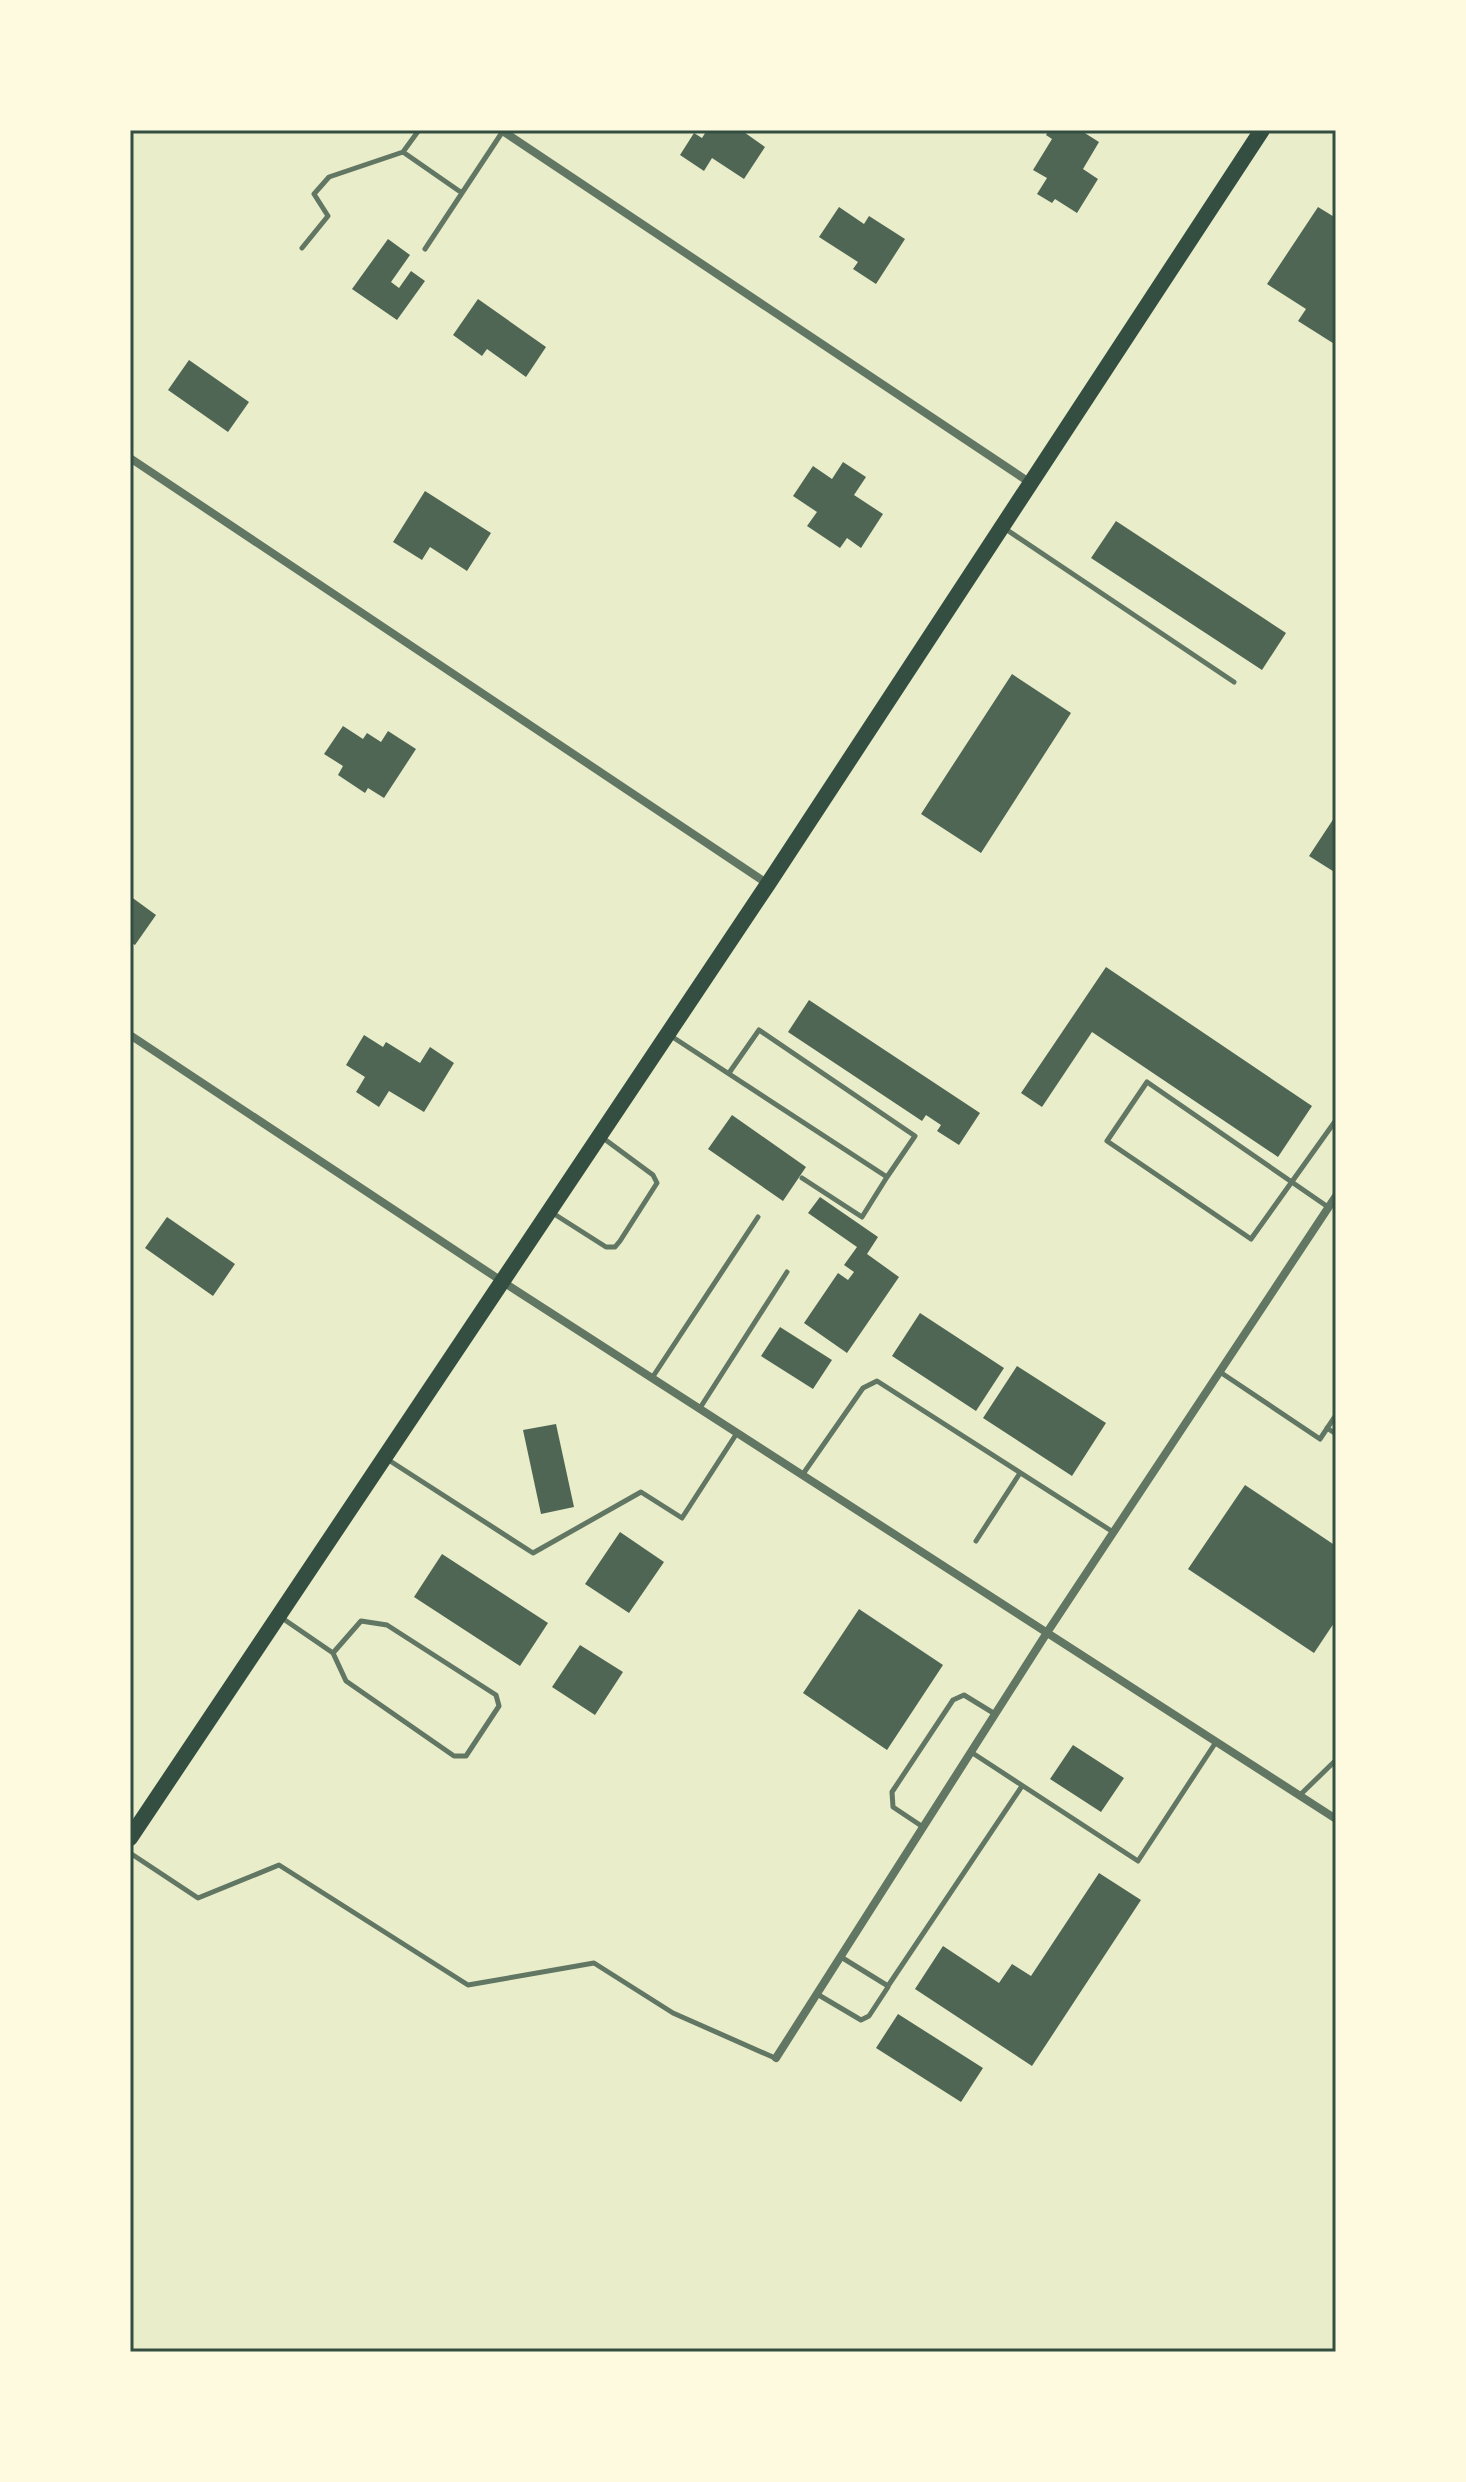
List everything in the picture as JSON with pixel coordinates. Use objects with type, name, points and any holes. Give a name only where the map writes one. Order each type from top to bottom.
[{"type":"main road","points":[[130,1838],[597,1134],[768,884],[1033,484],[1262,130]]},
{"type":"street","points":[[502,131],[1033,484]]},
{"type":"street","points":[[130,458],[768,884]]},
{"type":"street","points":[[130,1035],[500,1280],[1336,1819]]},
{"type":"street","points":[[776,2058],[1048,1631],[1336,1196]]},
{"type":"lane","points":[[302,248],[328,216],[314,194],[329,177],[403,152],[419,130]]},
{"type":"lane","points":[[425,249],[502,131]]},
{"type":"lane","points":[[403,152],[462,193]]},
{"type":"lane","points":[[1003,528],[1234,682]]},
{"type":"lane","points":[[729,1073],[759,1030],[915,1136],[862,1217],[802,1178]]},
{"type":"lane","points":[[667,1033],[887,1177]]},
{"type":"lane","points":[[1328,1207],[1292,1182],[1147,1082],[1107,1141],[1251,1239],[1292,1182],[1336,1120]]},
{"type":"lane","points":[[547,1209],[606,1247],[615,1247],[652,1192],[657,1183],[653,1175],[597,1134]]},
{"type":"lane","points":[[652,1378],[758,1217]]},
{"type":"lane","points":[[700,1408],[787,1272]]},
{"type":"lane","points":[[1219,1372],[1320,1439],[1336,1415]]},
{"type":"lane","points":[[803,1474],[863,1388],[877,1381],[1113,1532]]},
{"type":"lane","points":[[1327,1428],[1336,1434]]},
{"type":"lane","points":[[383,1457],[533,1553],[641,1492],[682,1518],[737,1433]]},
{"type":"lane","points":[[976,1541],[1020,1473]]},
{"type":"lane","points":[[278,1615],[333,1653],[346,1681],[454,1756],[466,1756],[499,1706],[496,1695],[387,1625],[361,1621],[333,1653]]},
{"type":"lane","points":[[923,1827],[893,1807],[892,1792],[953,1700],[964,1695],[995,1714]]},
{"type":"lane","points":[[971,1752],[1138,1861],[1217,1741]]},
{"type":"lane","points":[[1299,1795],[1336,1760]]},
{"type":"lane","points":[[817,1994],[861,2020],[869,2016],[1022,1786]]},
{"type":"lane","points":[[130,1853],[198,1898],[279,1865],[468,1985],[594,1963],[673,2013],[776,2058]]},
{"type":"lane","points":[[841,1957],[888,1986]]},
{"type":"building","points":[[707,130],[741,130],[765,147],[744,179],[712,158],[704,171],[680,155],[694,133],[702,138]]},
{"type":"building","points":[[1049,130],[1080,130],[1099,142],[1083,169],[1098,179],[1077,213],[1055,199],[1052,203],[1037,194],[1047,178],[1033,170],[1052,139],[1046,135]]},
{"type":"building","points":[[839,207],[864,224],[869,216],[905,239],[876,284],[853,269],[858,262],[819,237]]},
{"type":"building","points":[[1318,207],[1336,218],[1336,345],[1298,321],[1306,309],[1267,284]]},
{"type":"building","points":[[388,239],[410,255],[391,282],[399,288],[411,271],[425,281],[397,320],[352,289]]},
{"type":"building","points":[[478,299],[546,347],[526,377],[487,349],[482,356],[453,335]]},
{"type":"building","points":[[189,360],[249,402],[228,432],[168,390]]},
{"type":"building","points":[[843,462],[866,477],[854,495],[883,514],[861,548],[847,538],[840,548],[807,526],[817,512],[793,496],[813,466],[832,479]]},
{"type":"building","points":[[425,491],[491,533],[467,571],[430,547],[422,560],[393,542]]},
{"type":"building","points":[[1116,521],[1286,633],[1262,670],[1091,558]]},
{"type":"building","points":[[1012,674],[1071,713],[981,853],[921,814]]},
{"type":"building","points":[[343,726],[363,739],[367,733],[381,742],[388,731],[416,749],[384,798],[368,788],[365,793],[338,775],[343,766],[324,754]]},
{"type":"building","points":[[1336,815],[1336,873],[1309,856]]},
{"type":"building","points":[[130,896],[156,915],[135,945],[130,942]]},
{"type":"building","points":[[1106,967],[1312,1106],[1278,1157],[1092,1032],[1042,1107],[1021,1093]]},
{"type":"building","points":[[809,1000],[980,1113],[959,1145],[937,1131],[941,1125],[926,1115],[922,1121],[788,1032]]},
{"type":"building","points":[[364,1035],[383,1047],[386,1042],[420,1063],[430,1047],[454,1063],[424,1112],[389,1091],[379,1107],[356,1092],[365,1077],[346,1065]]},
{"type":"building","points":[[732,1115],[806,1167],[783,1201],[708,1149]]},
{"type":"building","points":[[820,1197],[878,1237],[867,1254],[899,1277],[847,1353],[804,1323],[838,1273],[848,1280],[854,1272],[844,1265],[857,1247],[808,1213]]},
{"type":"building","points":[[167,1217],[235,1264],[213,1296],[145,1248]]},
{"type":"building","points":[[920,1313],[1004,1368],[976,1411],[892,1356]]},
{"type":"building","points":[[780,1327],[832,1360],[813,1389],[761,1356]]},
{"type":"building","points":[[1017,1366],[1106,1423],[1072,1476],[983,1418]]},
{"type":"building","points":[[556,1424],[574,1507],[541,1514],[523,1430]]},
{"type":"building","points":[[1245,1485],[1336,1546],[1336,1620],[1314,1653],[1188,1569]]},
{"type":"building","points":[[620,1532],[664,1562],[629,1613],[585,1584]]},
{"type":"building","points":[[442,1554],[548,1623],[520,1666],[414,1597]]},
{"type":"building","points":[[859,1609],[943,1665],[887,1750],[803,1693]]},
{"type":"building","points":[[580,1645],[623,1672],[595,1715],[552,1687]]},
{"type":"building","points":[[1073,1745],[1124,1778],[1101,1812],[1050,1779]]},
{"type":"building","points":[[1099,1873],[1141,1900],[1032,2066],[915,1989],[943,1946],[999,1983],[1012,1964],[1031,1976]]},
{"type":"building","points":[[898,2014],[983,2068],[961,2102],[876,2048]]}]
